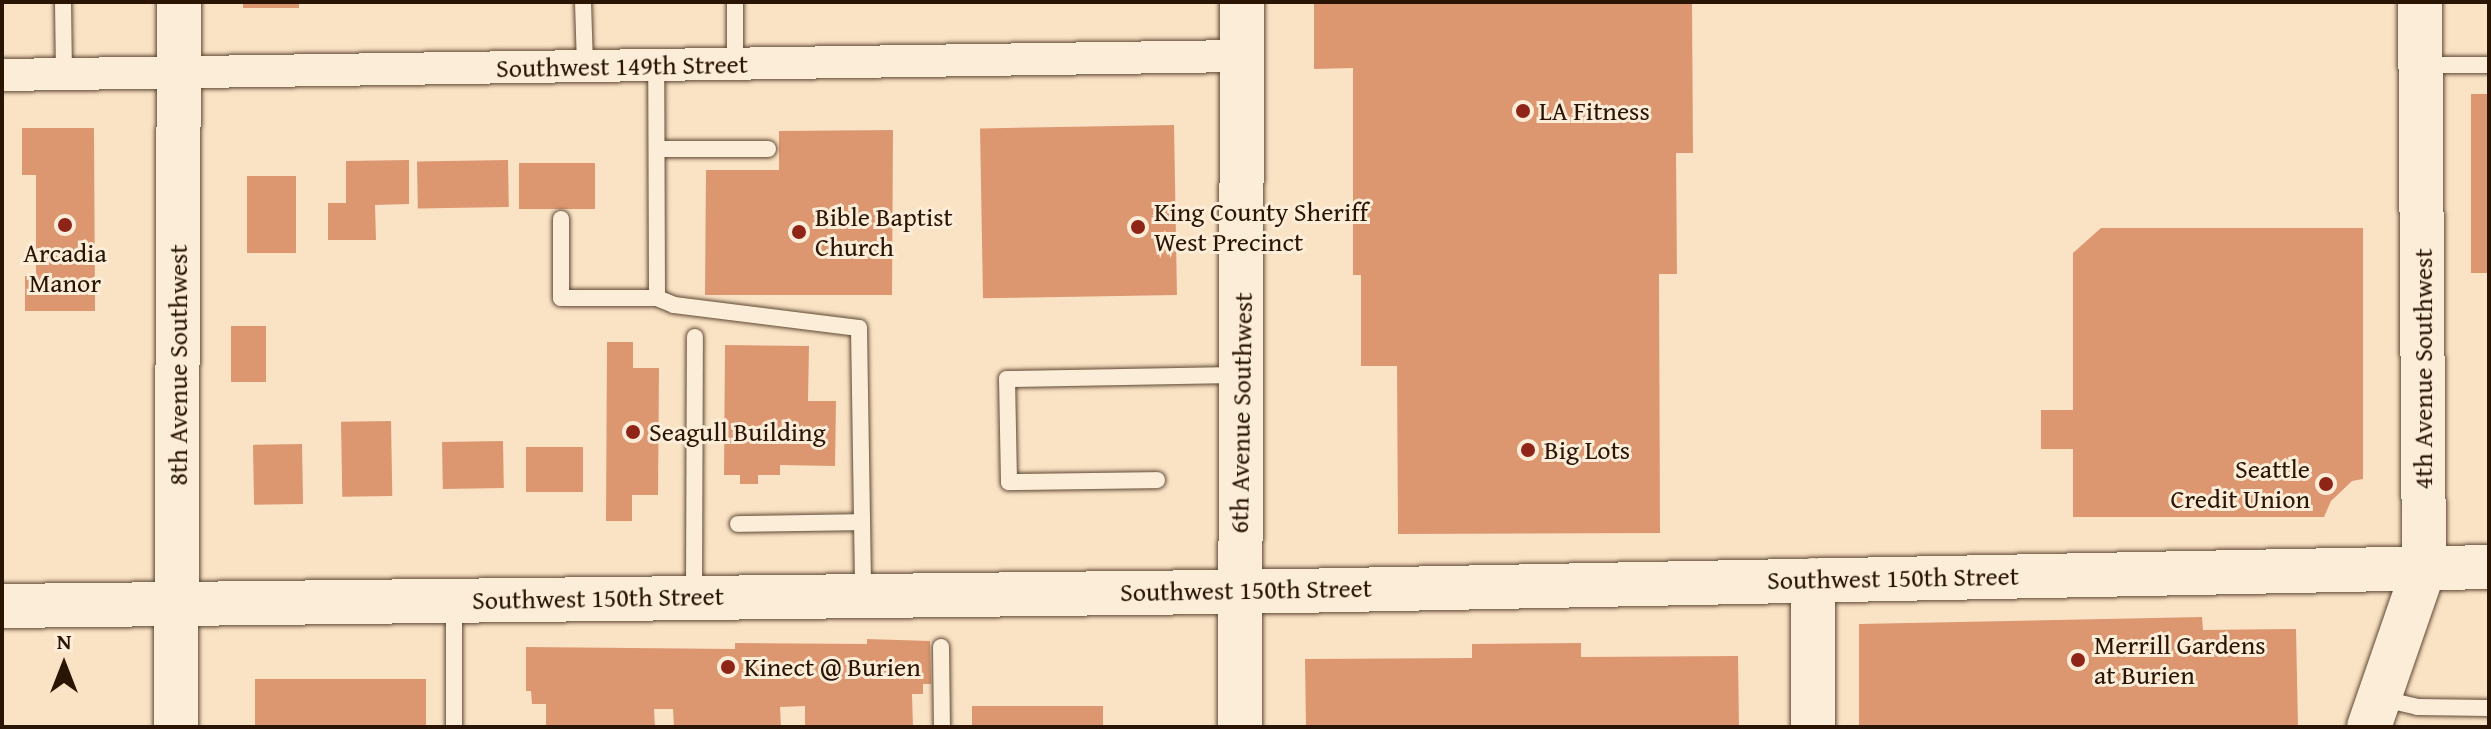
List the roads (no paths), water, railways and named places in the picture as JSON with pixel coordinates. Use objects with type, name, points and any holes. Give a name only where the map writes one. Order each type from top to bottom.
[{"type":"street","name":"8th Avenue Southwest","points":[[176,727],[179,2]]},
{"type":"street","name":"6th Avenue Southwest","points":[[1240,727],[1242,2]]},
{"type":"street","name":"4th Avenue Southwest","points":[[2373,712],[2424,568],[2420,2]]},
{"type":"street","name":"Southwest 149th Street","points":[[2,75],[1242,56]]},
{"type":"street","name":"Southwest 150th Street","points":[[2,606],[1240,591],[2489,567]]},
{"type":"street","points":[[1813,580],[1813,727]]},
{"type":"lane","points":[[63,2],[64,74]]},
{"type":"lane","points":[[583,2],[585,67]]},
{"type":"lane","points":[[735,2],[735,64]]},
{"type":"lane","points":[[656,65],[657,298]]},
{"type":"lane","points":[[2420,65],[2489,65]]},
{"type":"lane","points":[[657,149],[768,149]]},
{"type":"lane","points":[[561,219],[561,298],[657,298],[674,305],[859,328],[863,595]]},
{"type":"lane","points":[[694,597],[695,337]]},
{"type":"lane","points":[[1157,480],[1009,482],[1007,379],[1242,375]]},
{"type":"lane","points":[[738,524],[861,522]]},
{"type":"lane","points":[[454,600],[454,727]]},
{"type":"lane","points":[[941,647],[942,727]]},
{"type":"lane","points":[[2373,712],[2417,707],[2488,708]]},
{"type":"place","name":"LA Fitness","points":[[1523,111]]},
{"type":"place","name":"Arcadia Manor","points":[[65,225]]},
{"type":"place","name":"King County Sheriff West Precinct","points":[[1138,227]]},
{"type":"place","name":"Bible Baptist Church","points":[[799,232]]},
{"type":"place","name":"Seagull Building","points":[[633,432]]},
{"type":"place","name":"Big Lots","points":[[1528,450]]},
{"type":"place","name":"Seattle Credit Union","points":[[2326,484]]},
{"type":"place","name":"Merrill Gardens at Burien","points":[[2078,660]]},
{"type":"place","name":"Kinect @ Burien","points":[[728,667]]}]
